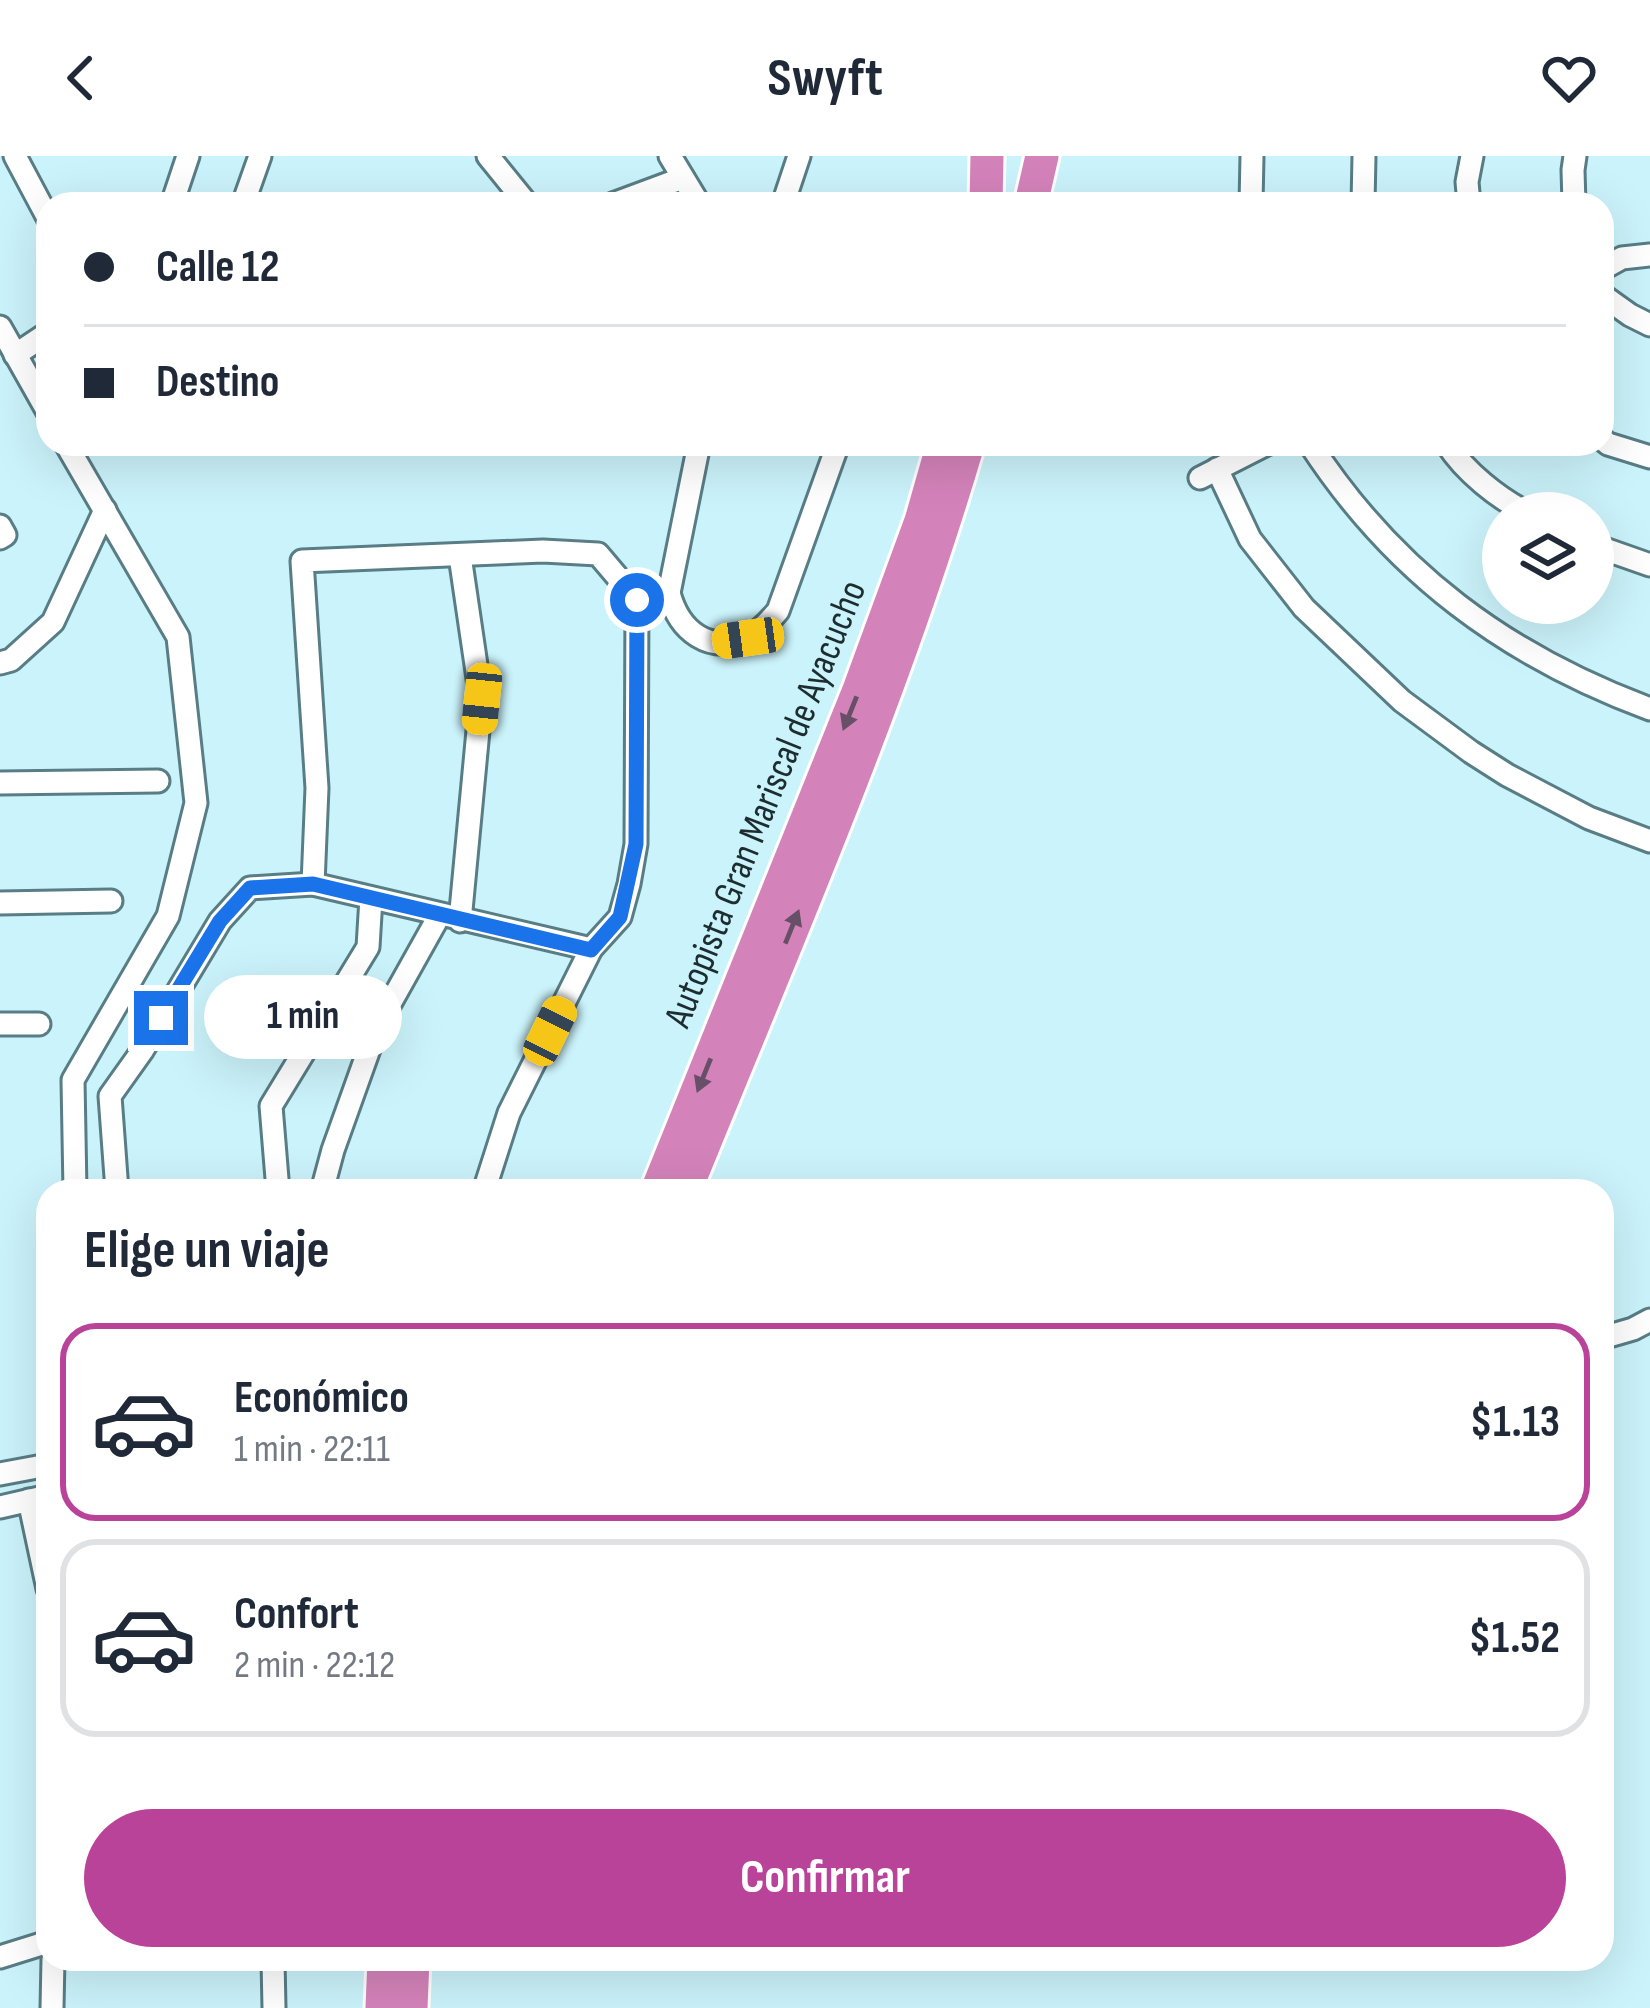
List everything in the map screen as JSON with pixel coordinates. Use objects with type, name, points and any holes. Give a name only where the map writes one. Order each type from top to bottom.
[{"type":"highway","points":[[986,192],[987,156]]},
{"type":"highway","points":[[1034,192],[1042,156]]},
{"type":"highway","name":"Autopista Gran Mariscal de Ayacucho","points":[[662,1179],[859,690],[921,521],[940,456]]},
{"type":"highway","name":"Autopista Gran Mariscal de Ayacucho","points":[[691,1179],[882,702],[964,456]]},
{"type":"highway","points":[[382,2008],[384,1971]]},
{"type":"highway","points":[[411,2008],[413,1971]]},
{"type":"street","points":[[16,156],[36,195]]},
{"type":"street","points":[[176,192],[188,156]]},
{"type":"street","points":[[247,192],[260,156]]},
{"type":"street","points":[[488,156],[517,192]]},
{"type":"street","points":[[670,156],[692,192]]},
{"type":"street","points":[[787,192],[799,156]]},
{"type":"street","points":[[1251,192],[1252,156]]},
{"type":"street","points":[[1364,156],[1364,192]]},
{"type":"street","points":[[1467,192],[1472,156]]},
{"type":"street","points":[[1574,192],[1576,156]]},
{"type":"street","points":[[645,192],[683,178]]},
{"type":"street","points":[[1614,262],[1650,255]]},
{"type":"street","points":[[1614,304],[1650,325]]},
{"type":"street","points":[[0,327],[36,391]]},
{"type":"street","points":[[15,355],[36,340]]},
{"type":"street","points":[[1614,446],[1650,457]]},
{"type":"street","points":[[74,456],[178,637],[196,803],[168,916],[73,1080],[75,1179]]},
{"type":"street","points":[[697,456],[669,593],[675,614],[689,632],[716,642],[748,638],[778,611],[834,456]]},
{"type":"street","points":[[1243,456],[1208,474],[1250,539],[1304,608],[1402,700],[1471,752],[1588,818],[1650,841]]},
{"type":"street","points":[[1318,456],[1373,528],[1443,596],[1528,654],[1594,688],[1650,709]]},
{"type":"street","points":[[1455,456],[1496,492]]},
{"type":"street","points":[[0,663],[11,660],[53,622],[105,511]]},
{"type":"street","points":[[0,526],[4,536],[0,538]]},
{"type":"street","points":[[313,884],[317,788],[302,561],[543,551],[598,554],[637,600],[636,844],[620,917],[591,950],[508,1113],[488,1179]]},
{"type":"street","points":[[1614,552],[1650,565]]},
{"type":"street","points":[[325,1179],[377,1027],[450,918],[482,699],[460,556]]},
{"type":"street","points":[[637,600],[669,593]]},
{"type":"street","points":[[0,783],[158,781]]},
{"type":"street","points":[[116,1179],[110,1096],[220,921],[250,888],[313,884],[591,950]]},
{"type":"street","points":[[277,1179],[271,1106],[368,946],[371,898]]},
{"type":"street","points":[[0,903],[111,901]]},
{"type":"street","points":[[0,1024],[40,1024]]},
{"type":"street","points":[[1614,1335],[1650,1320]]},
{"type":"street","points":[[0,1474],[36,1467]]},
{"type":"street","points":[[0,1507],[36,1498]]},
{"type":"street","points":[[0,1957],[36,1946]]},
{"type":"street","points":[[52,2008],[53,1971]]},
{"type":"street","points":[[272,1971],[274,2008]]},
{"type":"route","points":[[161,1018],[220,921],[250,888],[313,884],[591,950],[620,917],[636,844],[637,600]]}]
